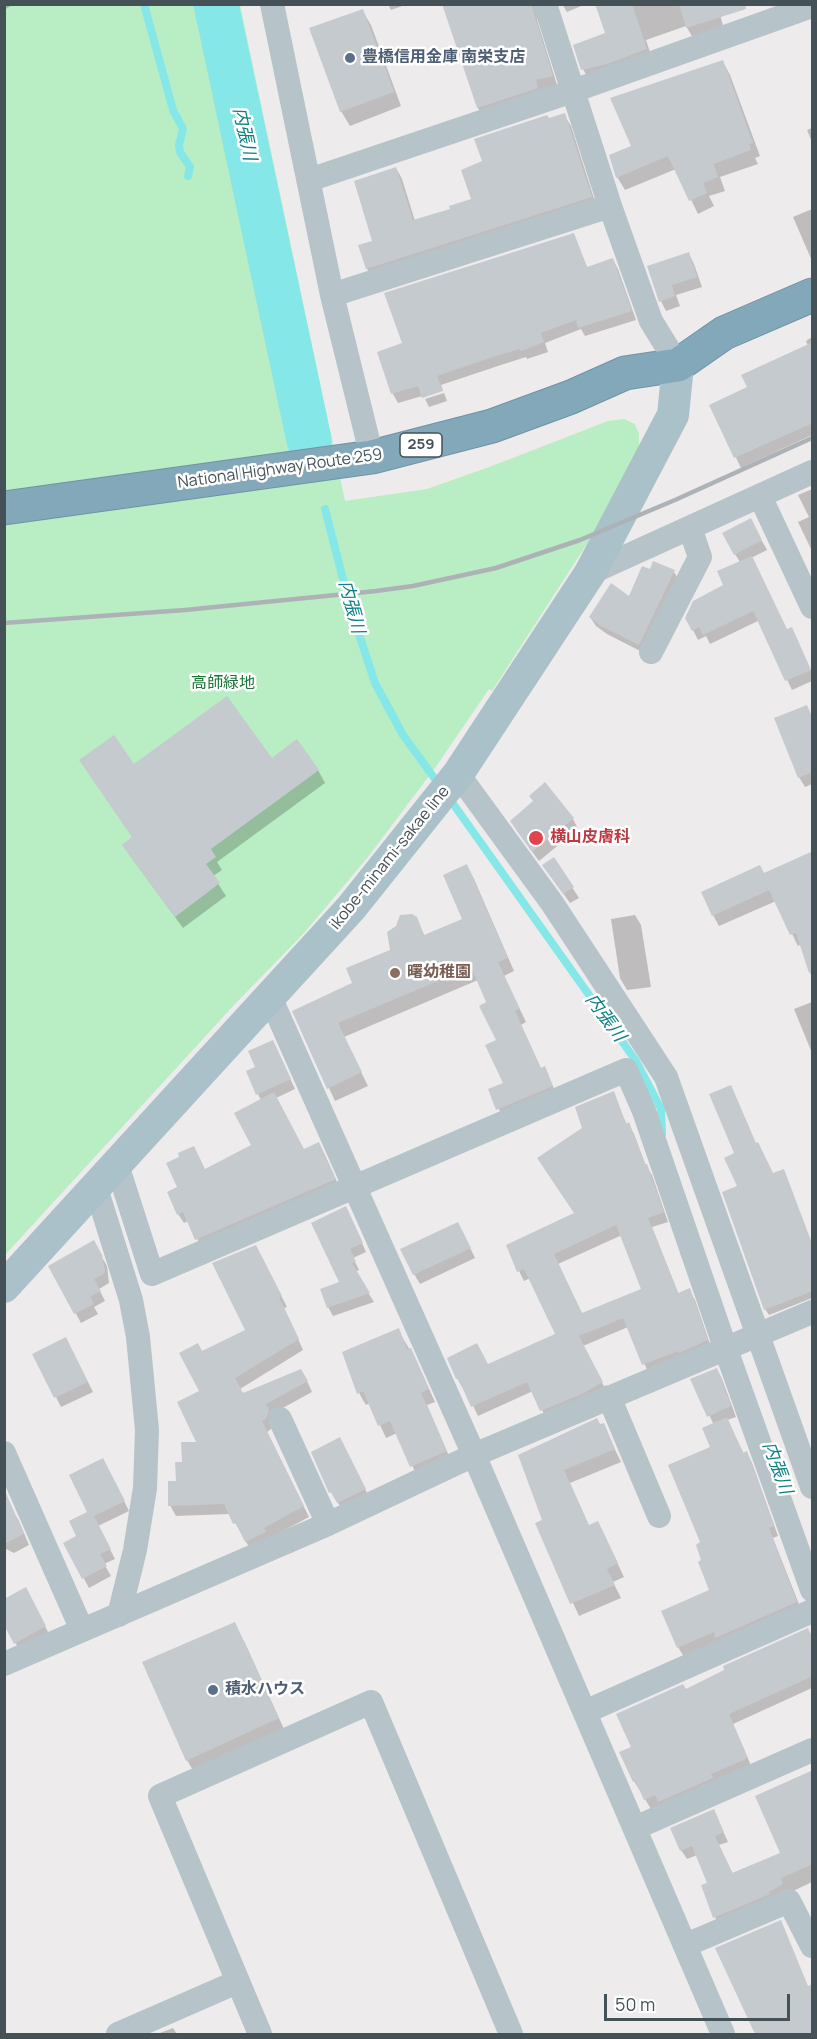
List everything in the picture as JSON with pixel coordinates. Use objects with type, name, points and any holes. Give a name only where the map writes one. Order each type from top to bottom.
[{"type":"highway","name":"National Highway Route 259","points":[[4,508],[372,457],[492,426],[571,397],[625,373],[678,365],[724,333],[813,295]]},
{"type":"main road","name":"ikobe-minami-sakae line","points":[[4,1287],[351,909],[456,777],[590,573],[673,415],[678,365]]},
{"type":"street","points":[[272,4],[332,295],[372,457]]},
{"type":"street","points":[[545,4],[610,206],[651,321],[678,365]]},
{"type":"street","points":[[309,180],[573,91],[813,6]]},
{"type":"street","points":[[332,295],[610,206]]},
{"type":"street","points":[[590,573],[813,472]]},
{"type":"street","points":[[760,496],[812,605]]},
{"type":"street","points":[[651,652],[700,557],[690,528]]},
{"type":"street","points":[[456,777],[552,903],[666,1077],[813,1487]]},
{"type":"street","points":[[270,997],[474,1455],[723,2034]]},
{"type":"street","points":[[117,1165],[152,1274],[626,1070],[645,1111],[725,1347],[813,1590]]},
{"type":"street","points":[[96,1188],[131,1300],[138,1337],[147,1430],[145,1488],[135,1550],[119,1615]]},
{"type":"street","points":[[4,1664],[328,1524],[474,1455],[725,1347],[813,1312]]},
{"type":"street","points":[[609,1397],[659,1516]]},
{"type":"street","points":[[280,1419],[328,1524]]},
{"type":"street","points":[[4,1453],[82,1630]]},
{"type":"street","points":[[585,1712],[813,1611]]},
{"type":"street","points":[[260,2034],[160,1796],[372,1702],[511,2034]]},
{"type":"street","points":[[635,1828],[813,1750]]},
{"type":"street","points":[[686,1945],[789,1902],[813,1946]]},
{"type":"street","points":[[118,2034],[237,1982]]},
{"type":"green space","name":"高師緑地","points":[[5,5],[240,5],[345,501],[427,489],[608,421],[624,419],[635,424],[639,434],[639,447],[592,536],[492,691],[489,689],[435,768],[368,857],[305,932],[234,1005],[5,1255]]},
{"type":"building","points":[[442,4],[531,4],[553,76],[536,80],[538,88],[477,108]]},
{"type":"building","points":[[595,4],[632,4],[647,49],[607,64],[581,70],[573,45],[605,33]]},
{"type":"building","points":[[679,4],[745,4],[746,9],[686,28]]},
{"type":"building","points":[[363,9],[394,92],[340,112],[309,28]]},
{"type":"building","points":[[723,60],[753,143],[749,144],[751,150],[714,164],[718,177],[703,183],[707,193],[689,201],[668,156],[616,178],[609,155],[631,146],[610,98]]},
{"type":"building","points":[[565,113],[592,197],[366,269],[358,245],[372,241],[354,181],[396,167],[413,220],[450,209],[449,206],[471,199],[461,170],[482,161],[474,139],[547,115],[549,118]]},
{"type":"building","points":[[574,233],[587,267],[613,258],[632,311],[578,328],[576,320],[541,333],[544,342],[437,376],[443,391],[422,398],[418,386],[391,394],[377,352],[402,343],[384,293]]},
{"type":"building","points":[[689,252],[697,277],[672,285],[675,296],[659,302],[647,266]]},
{"type":"building","points":[[813,342],[813,423],[734,458],[709,405],[747,387],[741,375]]},
{"type":"building","points":[[751,518],[762,540],[734,555],[722,533]]},
{"type":"building","points":[[752,556],[787,629],[792,627],[811,670],[785,681],[753,611],[703,635],[699,627],[692,631],[685,618],[693,601],[723,585],[717,571]]},
{"type":"building","points":[[653,561],[675,570],[639,645],[601,626],[589,617],[611,583],[629,596],[642,566],[650,569]]},
{"type":"building","points":[[227,696],[272,758],[297,739],[319,770],[211,849],[216,857],[206,864],[220,883],[175,917],[122,845],[132,837],[79,760],[114,735],[134,764]]},
{"type":"building","points":[[807,705],[813,719],[813,772],[798,778],[774,718]]},
{"type":"building","points":[[545,782],[574,818],[532,852],[510,821],[533,801],[529,796]]},
{"type":"building","points":[[813,851],[813,972],[809,973],[796,933],[790,935],[769,890],[712,916],[701,892],[760,865],[764,873]]},
{"type":"building","points":[[554,857],[574,887],[563,894],[542,865]]},
{"type":"building","points":[[467,864],[508,958],[498,962],[520,1009],[515,1011],[541,1068],[545,1066],[553,1086],[496,1110],[488,1089],[503,1083],[485,1045],[496,1040],[479,1006],[486,1002],[471,967],[338,1023],[362,1072],[327,1089],[292,1011],[352,983],[346,968],[390,950],[387,932],[396,926],[400,915],[412,914],[417,917],[424,935],[462,919],[443,875]]},
{"type":"building","points":[[273,1040],[291,1079],[256,1095],[246,1071],[255,1067],[248,1051]]},
{"type":"building","points":[[731,1085],[756,1143],[758,1142],[773,1173],[784,1169],[813,1246],[813,1291],[764,1310],[722,1192],[737,1186],[724,1158],[734,1153],[709,1094]]},
{"type":"building","points":[[614,1091],[626,1124],[629,1122],[645,1164],[647,1164],[664,1212],[648,1218],[678,1293],[690,1288],[708,1340],[679,1353],[678,1351],[642,1365],[623,1318],[579,1336],[603,1382],[582,1394],[540,1411],[527,1382],[471,1407],[447,1358],[477,1343],[488,1364],[555,1334],[524,1269],[517,1272],[506,1245],[574,1213],[537,1158],[582,1128],[575,1107]],"holes":[[[616,1225],[641,1289],[582,1313],[554,1254]]]},
{"type":"building","points":[[274,1092],[304,1149],[319,1142],[336,1179],[195,1240],[183,1212],[177,1215],[167,1192],[177,1187],[166,1163],[179,1157],[178,1153],[194,1146],[205,1169],[251,1145],[234,1113]]},
{"type":"building","points":[[346,1206],[363,1243],[350,1249],[356,1262],[352,1263],[370,1293],[327,1308],[320,1289],[339,1282],[311,1223]]},
{"type":"building","points":[[458,1222],[471,1248],[413,1275],[400,1249]]},
{"type":"building","points":[[94,1240],[102,1255],[105,1273],[94,1279],[101,1291],[90,1297],[94,1304],[74,1314],[48,1266]]},
{"type":"building","points":[[256,1245],[282,1296],[279,1297],[299,1339],[235,1378],[243,1393],[301,1369],[308,1381],[266,1404],[269,1410],[266,1419],[262,1421],[304,1506],[264,1528],[266,1532],[245,1542],[224,1504],[168,1506],[168,1481],[176,1481],[175,1462],[182,1462],[181,1442],[196,1442],[177,1402],[199,1391],[179,1353],[198,1343],[202,1351],[245,1330],[212,1263]]},
{"type":"building","points":[[399,1328],[407,1349],[411,1348],[429,1389],[421,1393],[447,1451],[410,1467],[390,1421],[378,1426],[363,1391],[357,1394],[342,1352]]},
{"type":"building","points":[[66,1337],[88,1382],[54,1398],[32,1354]]},
{"type":"building","points":[[717,1368],[731,1406],[707,1417],[690,1379]]},
{"type":"building","points":[[727,1417],[743,1453],[747,1451],[774,1526],[769,1528],[797,1602],[715,1638],[714,1632],[677,1648],[661,1611],[709,1590],[698,1562],[701,1560],[696,1545],[700,1542],[668,1465],[710,1447],[702,1428]]},
{"type":"building","points":[[597,1418],[600,1424],[604,1423],[615,1449],[564,1470],[589,1525],[598,1521],[618,1563],[607,1569],[615,1585],[570,1604],[535,1523],[542,1520],[518,1455]]},
{"type":"building","points":[[340,1437],[366,1489],[337,1503],[331,1492],[329,1493],[311,1452]]},
{"type":"building","points":[[103,1458],[125,1501],[94,1516],[111,1549],[100,1554],[107,1566],[82,1579],[63,1543],[76,1536],[69,1521],[87,1512],[69,1475]]},
{"type":"building","points":[[4,1489],[24,1534],[4,1544]]},
{"type":"building","points":[[26,1587],[46,1626],[14,1644],[4,1625],[4,1599]]},
{"type":"building","points":[[235,1622],[279,1718],[186,1761],[142,1662]]},
{"type":"building","points":[[808,1628],[813,1639],[813,1676],[729,1714],[748,1758],[711,1774],[713,1778],[658,1802],[655,1795],[644,1800],[619,1752],[631,1747],[616,1714],[683,1684],[686,1689],[724,1670],[723,1666]]},
{"type":"building","points":[[813,1770],[813,1864],[781,1878],[783,1884],[769,1892],[770,1894],[713,1918],[701,1885],[707,1883],[692,1846],[680,1851],[670,1828],[714,1809],[724,1832],[715,1836],[732,1873],[780,1853],[755,1796]]},
{"type":"building","points":[[781,1920],[808,1986],[813,1984],[813,2034],[755,2034],[715,1948]]},
{"type":"waterway","points":[[144,4],[173,110],[183,129],[179,145],[180,152],[190,167],[188,176]]},
{"type":"waterway","name":"内張川","points":[[216,4],[309,440]]},
{"type":"waterway","name":"内張川","points":[[325,509],[351,610],[375,683],[403,735],[440,786]]},
{"type":"waterway","name":"内張川","points":[[449,798],[636,1061],[661,1109],[662,1134]]},
{"type":"railway","points":[[4,623],[185,610],[376,591],[413,586],[496,568],[580,540],[812,438]]},
{"type":"place","name":"豊橋信用金庫 南栄支店","points":[[350,58]]},
{"type":"place","name":"横山皮膚科","points":[[536,838]]},
{"type":"place","name":"曙幼稚園","points":[[395,973]]},
{"type":"place","name":"積水ハウス","points":[[213,1690]]}]
